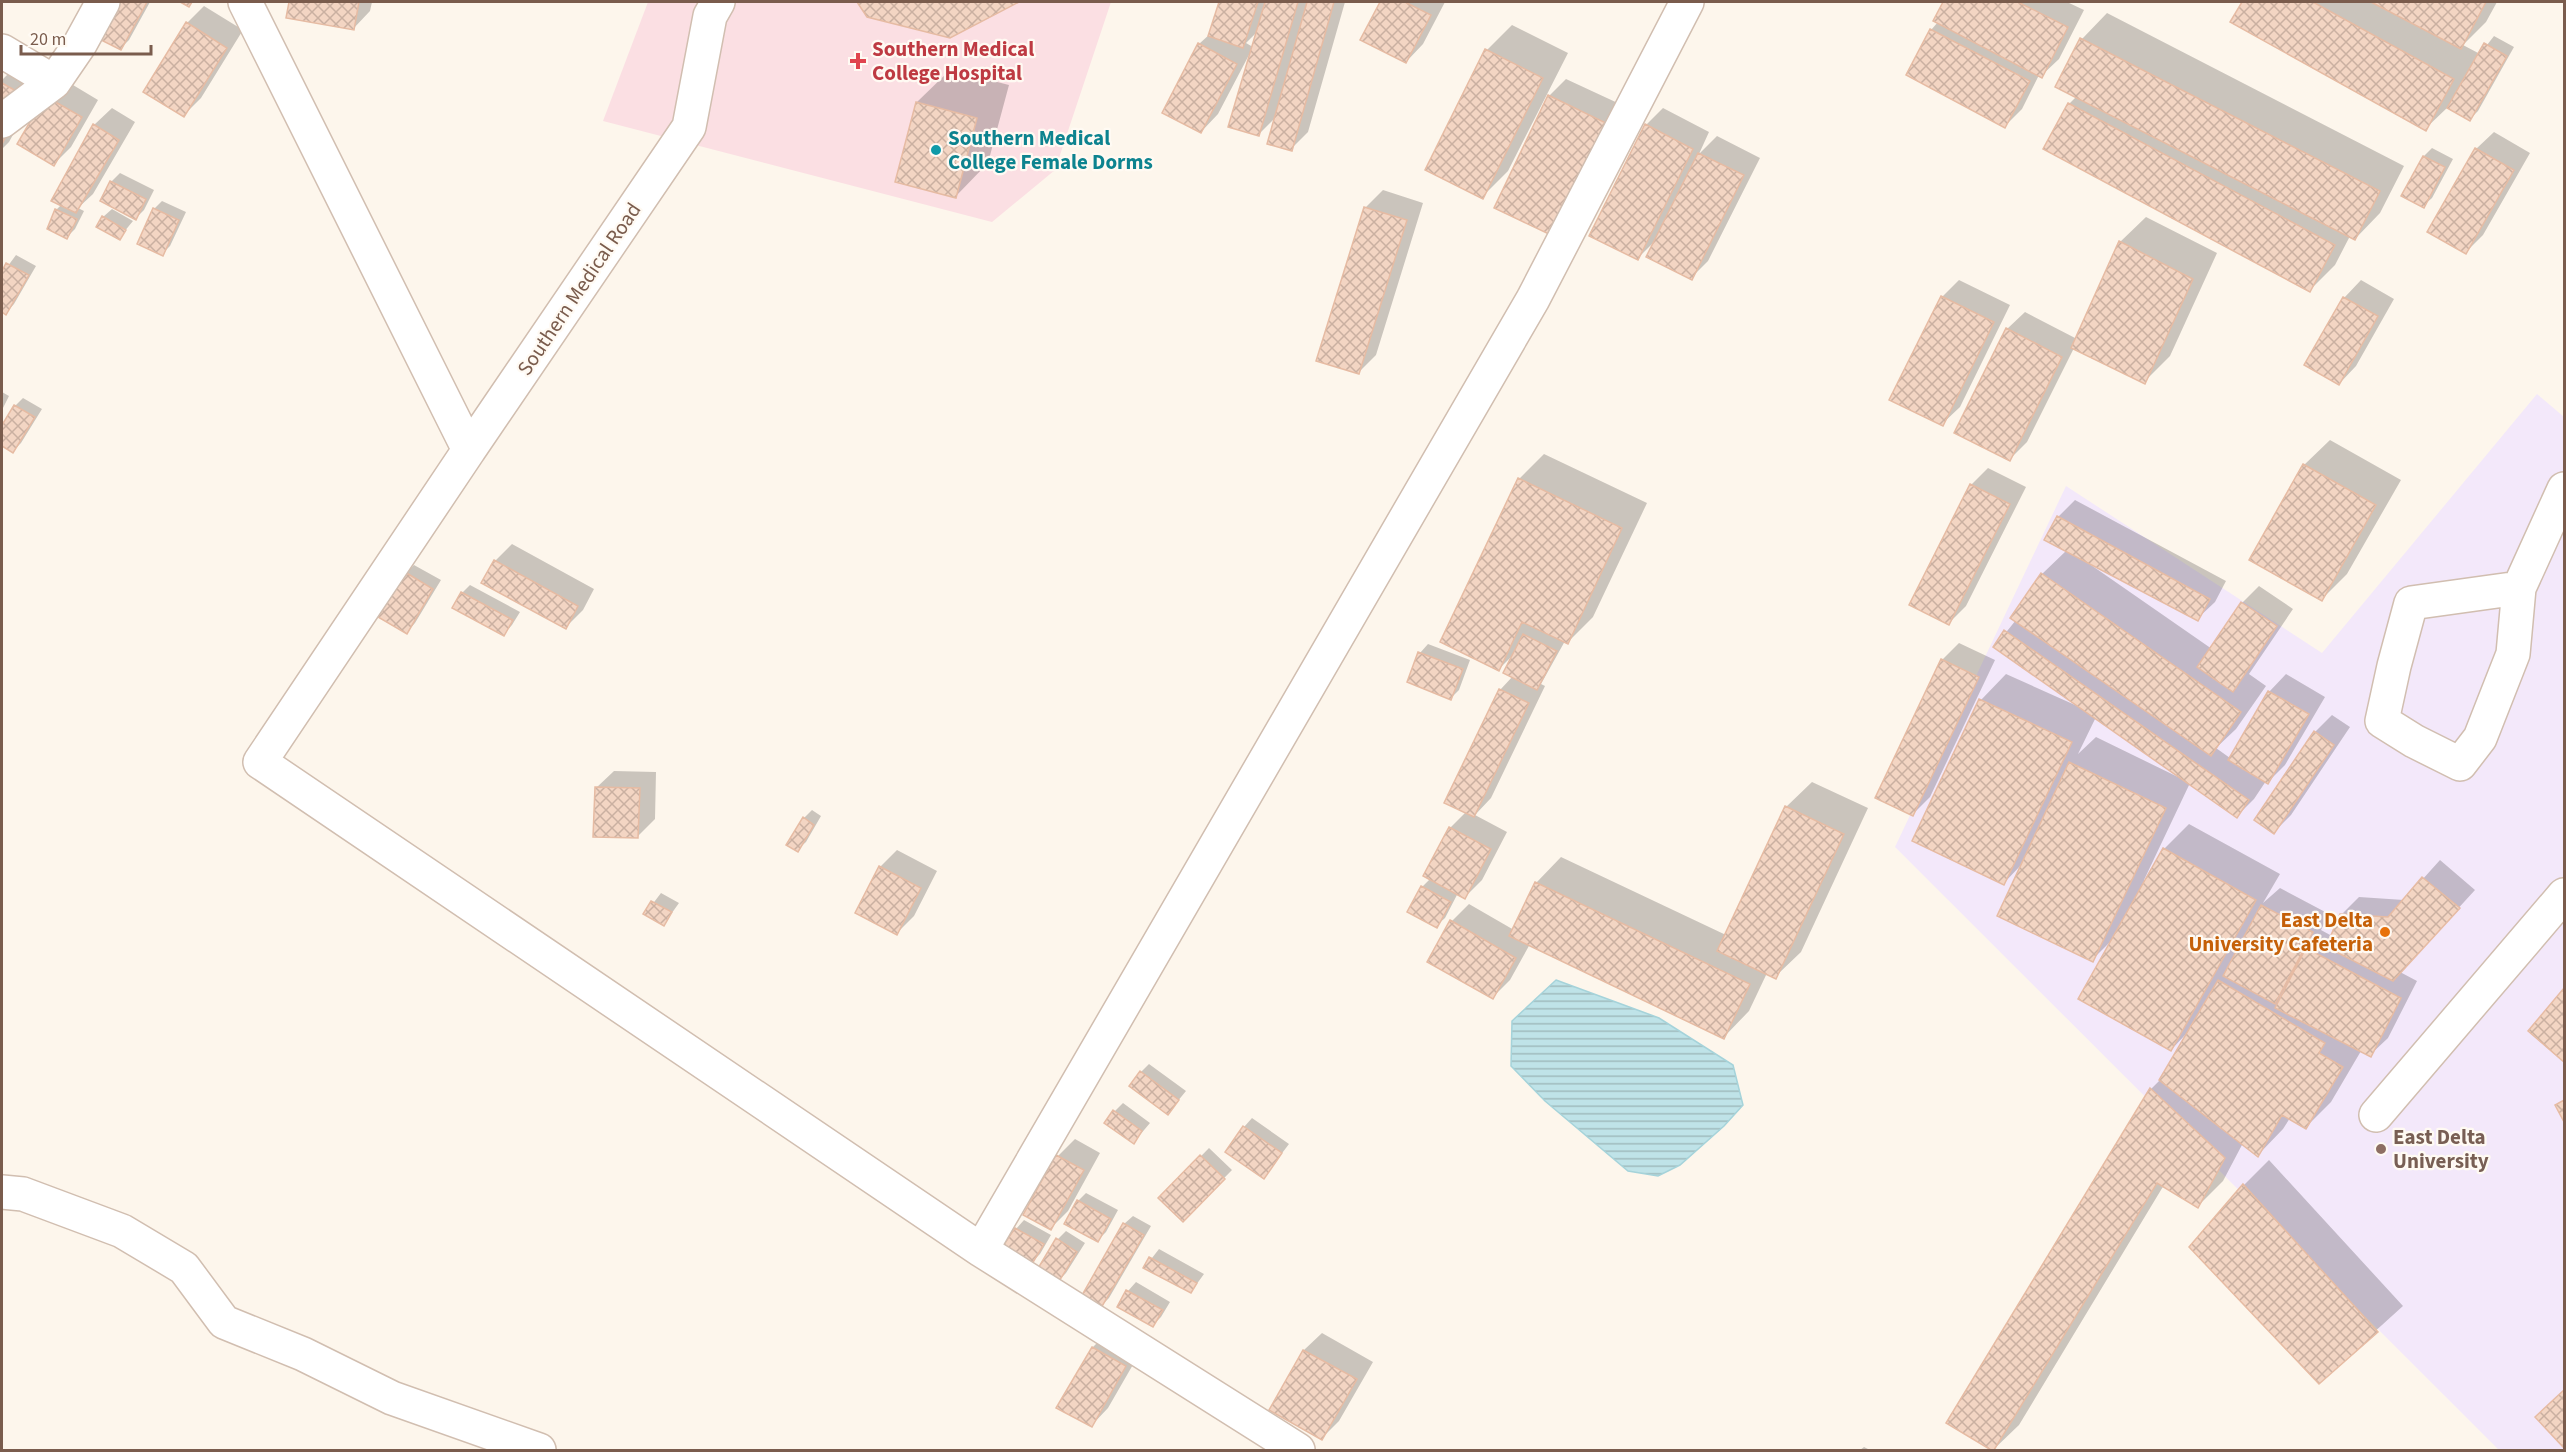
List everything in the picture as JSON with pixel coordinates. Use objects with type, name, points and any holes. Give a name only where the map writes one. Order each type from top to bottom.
[{"type":"street","points":[[2,121],[54,82],[80,44],[103,2]]},
{"type":"street","points":[[245,2],[469,450]]},
{"type":"street","name":"Southern Medical Road","points":[[718,2],[710,16],[689,128],[260,762],[981,1251]]},
{"type":"street","points":[[1298,1450],[1266,1442],[981,1251],[1533,299],[1687,2]]},
{"type":"street","points":[[2,51],[54,82]]},
{"type":"street","points":[[2519,588],[2411,603],[2382,721],[2414,741],[2460,764],[2480,738],[2513,654],[2519,588],[2565,489]]},
{"type":"street","points":[[2376,1114],[2565,895]]},
{"type":"street","points":[[2,1192],[23,1194],[122,1231],[184,1268],[224,1322],[303,1354],[392,1398],[539,1450]]},
{"type":"shaded area","name":"Southern Medical College Hospital","points":[[648,2],[1111,2],[1055,170],[992,222],[603,121]]},
{"type":"shaded area","name":"East Delta University","points":[[2537,394],[2564,417],[2564,1450],[2499,1450],[1895,847],[2066,486],[2322,653]]},
{"type":"water","points":[[1556,980],[1659,1018],[1733,1065],[1743,1105],[1724,1126],[1680,1165],[1658,1176],[1628,1171],[1545,1101],[1511,1066],[1512,1021]]},
{"type":"building","points":[[117,2],[147,2],[121,50],[97,38]]},
{"type":"building","points":[[180,2],[192,2],[189,7]]},
{"type":"building","points":[[289,2],[359,2],[354,30],[286,18]]},
{"type":"building","points":[[857,2],[1019,2],[950,38],[867,17]]},
{"type":"building","points":[[1219,2],[1258,2],[1243,48],[1208,36]]},
{"type":"building","points":[[1265,2],[1298,2],[1259,136],[1228,127]]},
{"type":"building","points":[[1307,2],[1334,2],[1292,151],[1267,144]]},
{"type":"building","points":[[1380,2],[1405,2],[1431,15],[1406,63],[1360,40]]},
{"type":"building","points":[[1943,2],[2018,2],[2068,27],[2042,78],[1933,21]]},
{"type":"building","points":[[2242,2],[2313,2],[2454,79],[2426,131],[2230,22]]},
{"type":"building","points":[[2371,2],[2486,2],[2461,49]]},
{"type":"building","points":[[186,22],[227,48],[184,117],[143,92]]},
{"type":"building","points":[[1930,29],[2030,81],[2005,128],[1906,75]]},
{"type":"building","points":[[2080,38],[2380,191],[2355,240],[2055,87]]},
{"type":"building","points":[[1198,43],[1237,64],[1201,133],[1162,113]]},
{"type":"building","points":[[2484,43],[2507,56],[2470,121],[2447,108]]},
{"type":"building","points":[[1485,49],[1543,78],[1483,199],[1425,170]]},
{"type":"building","points":[[2,83],[27,97],[2,144]]},
{"type":"building","points":[[1548,95],[1606,123],[1551,235],[1494,208]]},
{"type":"building","points":[[45,96],[82,117],[54,166],[17,144]]},
{"type":"building","name":"Southern Medical College Female Dorms","points":[[916,102],[977,118],[956,198],[895,182]]},
{"type":"building","points":[[2068,103],[2335,245],[2310,292],[2043,149]]},
{"type":"building","points":[[93,124],[119,140],[76,213],[51,201]]},
{"type":"building","points":[[1645,124],[1693,149],[1638,260],[1589,236]]},
{"type":"building","points":[[2475,148],[2514,170],[2466,254],[2427,232]]},
{"type":"building","points":[[1698,153],[1744,175],[1692,280],[1646,257]]},
{"type":"building","points":[[2423,156],[2445,167],[2424,208],[2401,196]]},
{"type":"building","points":[[110,181],[146,199],[136,220],[100,201]]},
{"type":"building","points":[[1364,207],[1407,220],[1359,374],[1316,361]]},
{"type":"building","points":[[153,208],[179,220],[163,256],[137,244]]},
{"type":"building","points":[[55,209],[77,219],[67,239],[47,229]]},
{"type":"building","points":[[102,216],[126,230],[120,240],[96,227]]},
{"type":"building","points":[[2119,241],[2193,279],[2145,384],[2071,348]]},
{"type":"building","points":[[6,263],[29,275],[6,315],[2,312],[2,271]]},
{"type":"building","points":[[1941,296],[1994,322],[1943,426],[1889,400]]},
{"type":"building","points":[[2343,297],[2378,316],[2339,385],[2304,365]]},
{"type":"building","points":[[2006,328],[2062,357],[2010,461],[1954,433]]},
{"type":"building","points":[[14,405],[35,417],[13,453],[2,446],[2,425]]},
{"type":"building","points":[[2303,464],[2376,505],[2322,601],[2249,560]]},
{"type":"building","points":[[1518,478],[1622,528],[1568,644],[1522,622],[1499,671],[1440,642]]},
{"type":"building","points":[[1970,484],[2010,504],[1949,625],[1909,605]]},
{"type":"building","points":[[2057,516],[2210,599],[2198,621],[2044,540]]},
{"type":"building","points":[[494,560],[578,606],[566,629],[481,583]]},
{"type":"building","points":[[405,572],[433,589],[407,634],[378,617]]},
{"type":"building","points":[[2041,573],[2241,712],[2211,756],[2010,618]]},
{"type":"building","points":[[461,592],[513,620],[504,636],[452,608]]},
{"type":"building","points":[[2241,602],[2277,626],[2233,692],[2197,667]]},
{"type":"building","points":[[2004,630],[2249,800],[2237,818],[1993,647]]},
{"type":"building","points":[[1523,634],[1557,651],[1537,690],[1503,673]]},
{"type":"building","points":[[1418,652],[1463,669],[1451,700],[1407,682]]},
{"type":"building","points":[[1941,659],[1979,677],[1913,816],[1875,798]]},
{"type":"building","points":[[1499,689],[1529,703],[1474,817],[1444,803]]},
{"type":"building","points":[[2268,691],[2309,714],[2268,784],[2228,760]]},
{"type":"building","points":[[1979,699],[2072,742],[2004,885],[1912,841]]},
{"type":"building","points":[[2314,731],[2334,745],[2274,834],[2254,820]]},
{"type":"building","points":[[2069,762],[2166,808],[2093,962],[1997,916]]},
{"type":"building","points":[[595,787],[640,788],[638,838],[593,837]]},
{"type":"building","points":[[1785,806],[1844,834],[1776,979],[1717,951]]},
{"type":"building","points":[[803,817],[814,825],[798,852],[786,845]]},
{"type":"building","points":[[1449,827],[1491,849],[1465,899],[1423,876]]},
{"type":"building","points":[[2163,848],[2256,900],[2171,1051],[2078,999]]},
{"type":"building","points":[[879,866],[921,888],[897,935],[855,913]]},
{"type":"building","name":"East Delta University Cafeteria","points":[[2422,877],[2460,908],[2393,981],[2326,947],[2340,914],[2388,917]]},
{"type":"building","points":[[1535,882],[1750,984],[1724,1039],[1509,936]]},
{"type":"building","points":[[1421,886],[1451,902],[1437,928],[1407,912]]},
{"type":"building","points":[[651,901],[672,912],[664,926],[643,914]]},
{"type":"building","points":[[2261,905],[2313,932],[2275,1004],[2223,976]]},
{"type":"building","points":[[1450,920],[1516,958],[1493,999],[1427,962]]},
{"type":"building","points":[[2306,948],[2401,998],[2371,1057],[2275,1008]]},
{"type":"building","points":[[2218,980],[2325,1043],[2319,1053],[2343,1067],[2306,1129],[2282,1115],[2258,1157],[2159,1080]]},
{"type":"building","points":[[2564,988],[2564,1062],[2528,1031]]},
{"type":"building","points":[[1140,1071],[1179,1100],[1168,1115],[1129,1086]]},
{"type":"building","points":[[2150,1088],[2225,1158],[2198,1208],[2157,1183],[1994,1450],[1991,1450],[1946,1423]]},
{"type":"building","points":[[2564,1100],[2564,1122],[2555,1105]]},
{"type":"building","points":[[1113,1110],[1142,1131],[1134,1144],[1104,1123]]},
{"type":"building","points":[[1243,1126],[1282,1153],[1264,1179],[1225,1152]]},
{"type":"building","points":[[1056,1155],[1084,1170],[1051,1230],[1023,1215]]},
{"type":"building","points":[[1200,1155],[1225,1179],[1183,1222],[1158,1198]]},
{"type":"building","points":[[2243,1184],[2378,1332],[2319,1384],[2189,1247]]},
{"type":"building","points":[[1077,1200],[1111,1219],[1098,1242],[1064,1224]]},
{"type":"building","points":[[1123,1223],[1144,1235],[1101,1308],[1081,1297]]},
{"type":"building","points":[[1015,1228],[1044,1244],[1032,1264],[1003,1246]]},
{"type":"building","points":[[1056,1238],[1077,1252],[1058,1283],[1037,1270]]},
{"type":"building","points":[[1149,1257],[1197,1283],[1191,1293],[1143,1268]]},
{"type":"building","points":[[1126,1290],[1163,1310],[1153,1327],[1117,1307]]},
{"type":"building","points":[[1092,1347],[1126,1366],[1092,1427],[1056,1408]]},
{"type":"building","points":[[1303,1350],[1357,1379],[1322,1440],[1269,1410]]},
{"type":"building","points":[[2564,1390],[2564,1448],[2535,1417]]},
{"type":"place","name":"Southern Medical College Hospital","points":[[858,61]]},
{"type":"place","name":"Southern Medical College Female Dorms","points":[[936,150]]},
{"type":"place","name":"East Delta University Cafeteria","points":[[2385,932]]},
{"type":"place","name":"East Delta University","points":[[2381,1149]]}]
